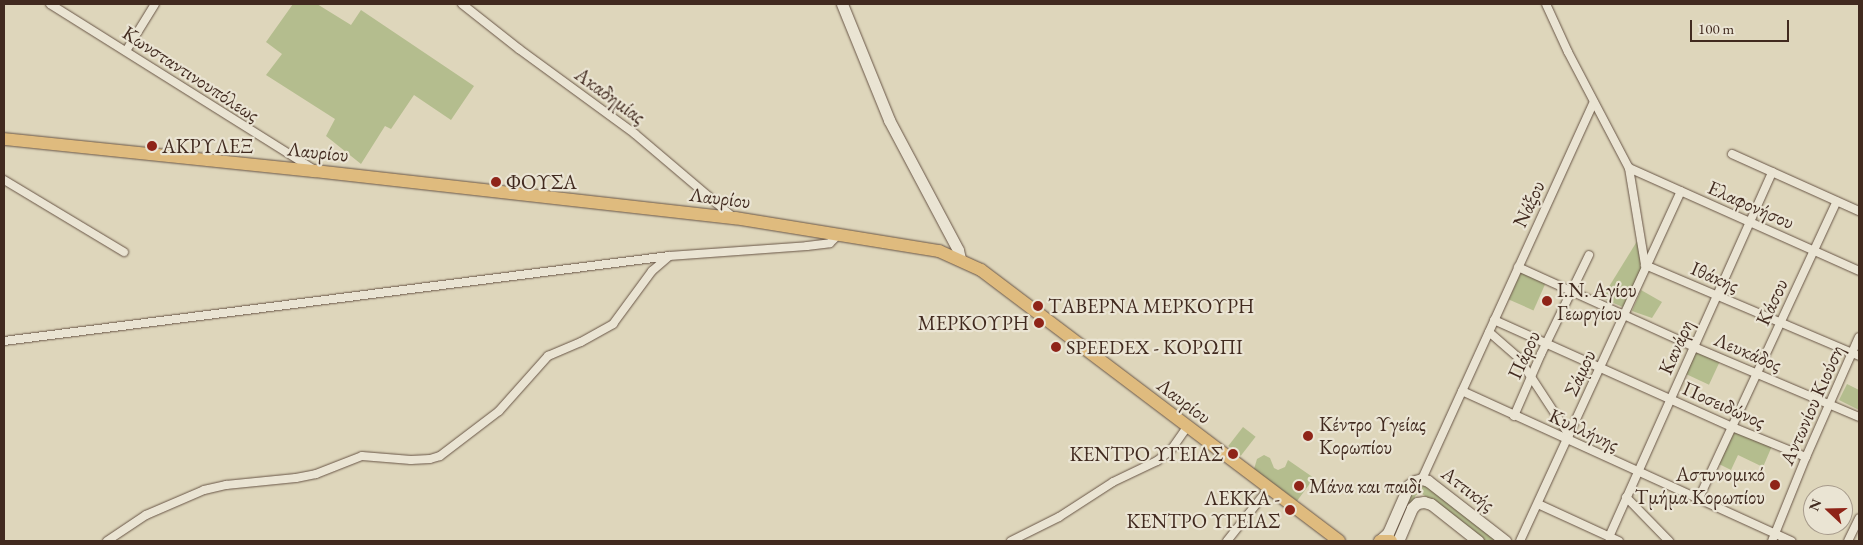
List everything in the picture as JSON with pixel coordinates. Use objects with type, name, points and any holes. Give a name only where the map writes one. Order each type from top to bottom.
[{"type":"main road","points":[[842,4],[889,120],[958,250],[960,259]]},
{"type":"main road","name":"Λαυρίου","points":[[4,139],[314,170],[735,218],[939,251],[981,270],[1339,541]]},
{"type":"main road","name":"Αττικής","points":[[1379,541],[1388,533],[1409,485],[1422,479],[1505,541]]},
{"type":"main road","name":"Αττικής","points":[[1398,541],[1412,508],[1422,502],[1430,504],[1478,541]]},
{"type":"main road","points":[[1379,541],[1391,541]]},
{"type":"street","name":"Κωνσταντινουπόλεως","points":[[50,4],[314,170]]},
{"type":"street","points":[[126,51],[155,4]]},
{"type":"street","name":"Ακαδημίας","points":[[462,4],[518,49],[635,134],[735,218]]},
{"type":"street","points":[[1546,4],[1629,168],[1642,238],[1644,262],[1647,266]]},
{"type":"street","name":"Νάξου","points":[[1422,479],[1594,102]]},
{"type":"street","points":[[1732,154],[1859,211]]},
{"type":"street","name":"Ελαφονήσου","points":[[1629,168],[1859,271]]},
{"type":"street","name":"Κανάρη","points":[[1609,536],[1772,172]]},
{"type":"street","points":[[4,180],[124,252]]},
{"type":"street","name":"Σάμου","points":[[1520,541],[1681,191]]},
{"type":"street","name":"Κάσου","points":[[1699,498],[1837,201]]},
{"type":"street","points":[[4,341],[669,256],[807,246],[830,243],[839,234]]},
{"type":"street","name":"Πάρου","points":[[1514,416],[1589,255]]},
{"type":"street","points":[[107,541],[146,515],[204,490],[226,485],[296,478],[316,474],[362,456],[430,460],[440,456],[499,411],[548,356],[581,342],[613,324],[652,271],[669,256]]},
{"type":"street","name":"Ιθάκης","points":[[1647,266],[1856,355]]},
{"type":"street","name":"Λευκάδος","points":[[1518,267],[1859,417]]},
{"type":"street","name":"Ποσειδώνος","points":[[1494,320],[1732,427],[1806,457]]},
{"type":"street","points":[[1489,332],[1518,358],[1568,437]]},
{"type":"street","name":"Αντωνίου Κιούση","points":[[1774,538],[1806,457],[1830,404],[1856,355],[1859,337]]},
{"type":"street","name":"Κυλλήνης","points":[[1462,391],[1514,416],[1568,437],[1637,473],[1699,498],[1774,538],[1791,541]]},
{"type":"street","points":[[1011,541],[1059,517],[1113,482],[1157,461],[1171,450],[1187,427]]},
{"type":"street","points":[[1227,541],[1269,488]]},
{"type":"street","points":[[1626,498],[1670,541]]},
{"type":"street","points":[[1538,504],[1619,541]]},
{"type":"street","points":[[1848,541],[1859,518]]},
{"type":"green space","points":[[293,4],[317,4],[351,25],[361,10],[474,86],[451,120],[414,95],[391,129],[385,126],[361,164],[326,136],[335,119],[266,75],[282,54],[266,42]]},
{"type":"green space","points":[[1639,238],[1642,271],[1625,308],[1602,298]]},
{"type":"green space","points":[[1521,272],[1546,283],[1533,310],[1509,299]]},
{"type":"green space","points":[[1641,290],[1662,302],[1652,318],[1632,311]]},
{"type":"green space","points":[[1696,351],[1720,362],[1709,385],[1685,374]]},
{"type":"green space","points":[[1847,384],[1859,390],[1859,410],[1839,400]]},
{"type":"green space","points":[[1243,427],[1256,437],[1241,456],[1228,446]]},
{"type":"green space","points":[[1735,431],[1772,446],[1763,467],[1738,455],[1731,470],[1719,464]]},
{"type":"green space","points":[[1264,455],[1270,458],[1274,468],[1278,470],[1285,467],[1288,460],[1314,478],[1297,501],[1254,469],[1257,459]]},
{"type":"green space","points":[[1427,485],[1500,541],[1485,541],[1421,493],[1416,495],[1395,537],[1391,538],[1412,490]]},
{"type":"place","name":"ΑΚΡΥΛΕΞ","points":[[152,146]]},
{"type":"place","name":"ΦΟΥΣΑ","points":[[496,182]]},
{"type":"place","name":"Ι.Ν. Αγίου Γεωργίου","points":[[1547,301]]},
{"type":"place","name":"ΤΑΒΕΡΝΑ ΜΕΡΚΟΥΡΗ","points":[[1038,306]]},
{"type":"place","name":"ΜΕΡΚΟΥΡΗ","points":[[1039,323]]},
{"type":"place","name":"SPEEDEX - ΚΟΡΩΠΙ","points":[[1056,347]]},
{"type":"place","name":"Κέντρο Υγείας Κορωπίου","points":[[1308,436]]},
{"type":"place","name":"ΚΕΝΤΡΟ ΥΓΕΙΑΣ","points":[[1233,454]]},
{"type":"place","name":"Αστυνομικό Τμήμα Κορωπίου","points":[[1775,485]]},
{"type":"place","name":"Μάνα και παιδί","points":[[1299,486]]},
{"type":"place","name":"ΛΕΚΚΑ - ΚΕΝΤΡΟ ΥΓΕΙΑΣ","points":[[1290,510]]}]
